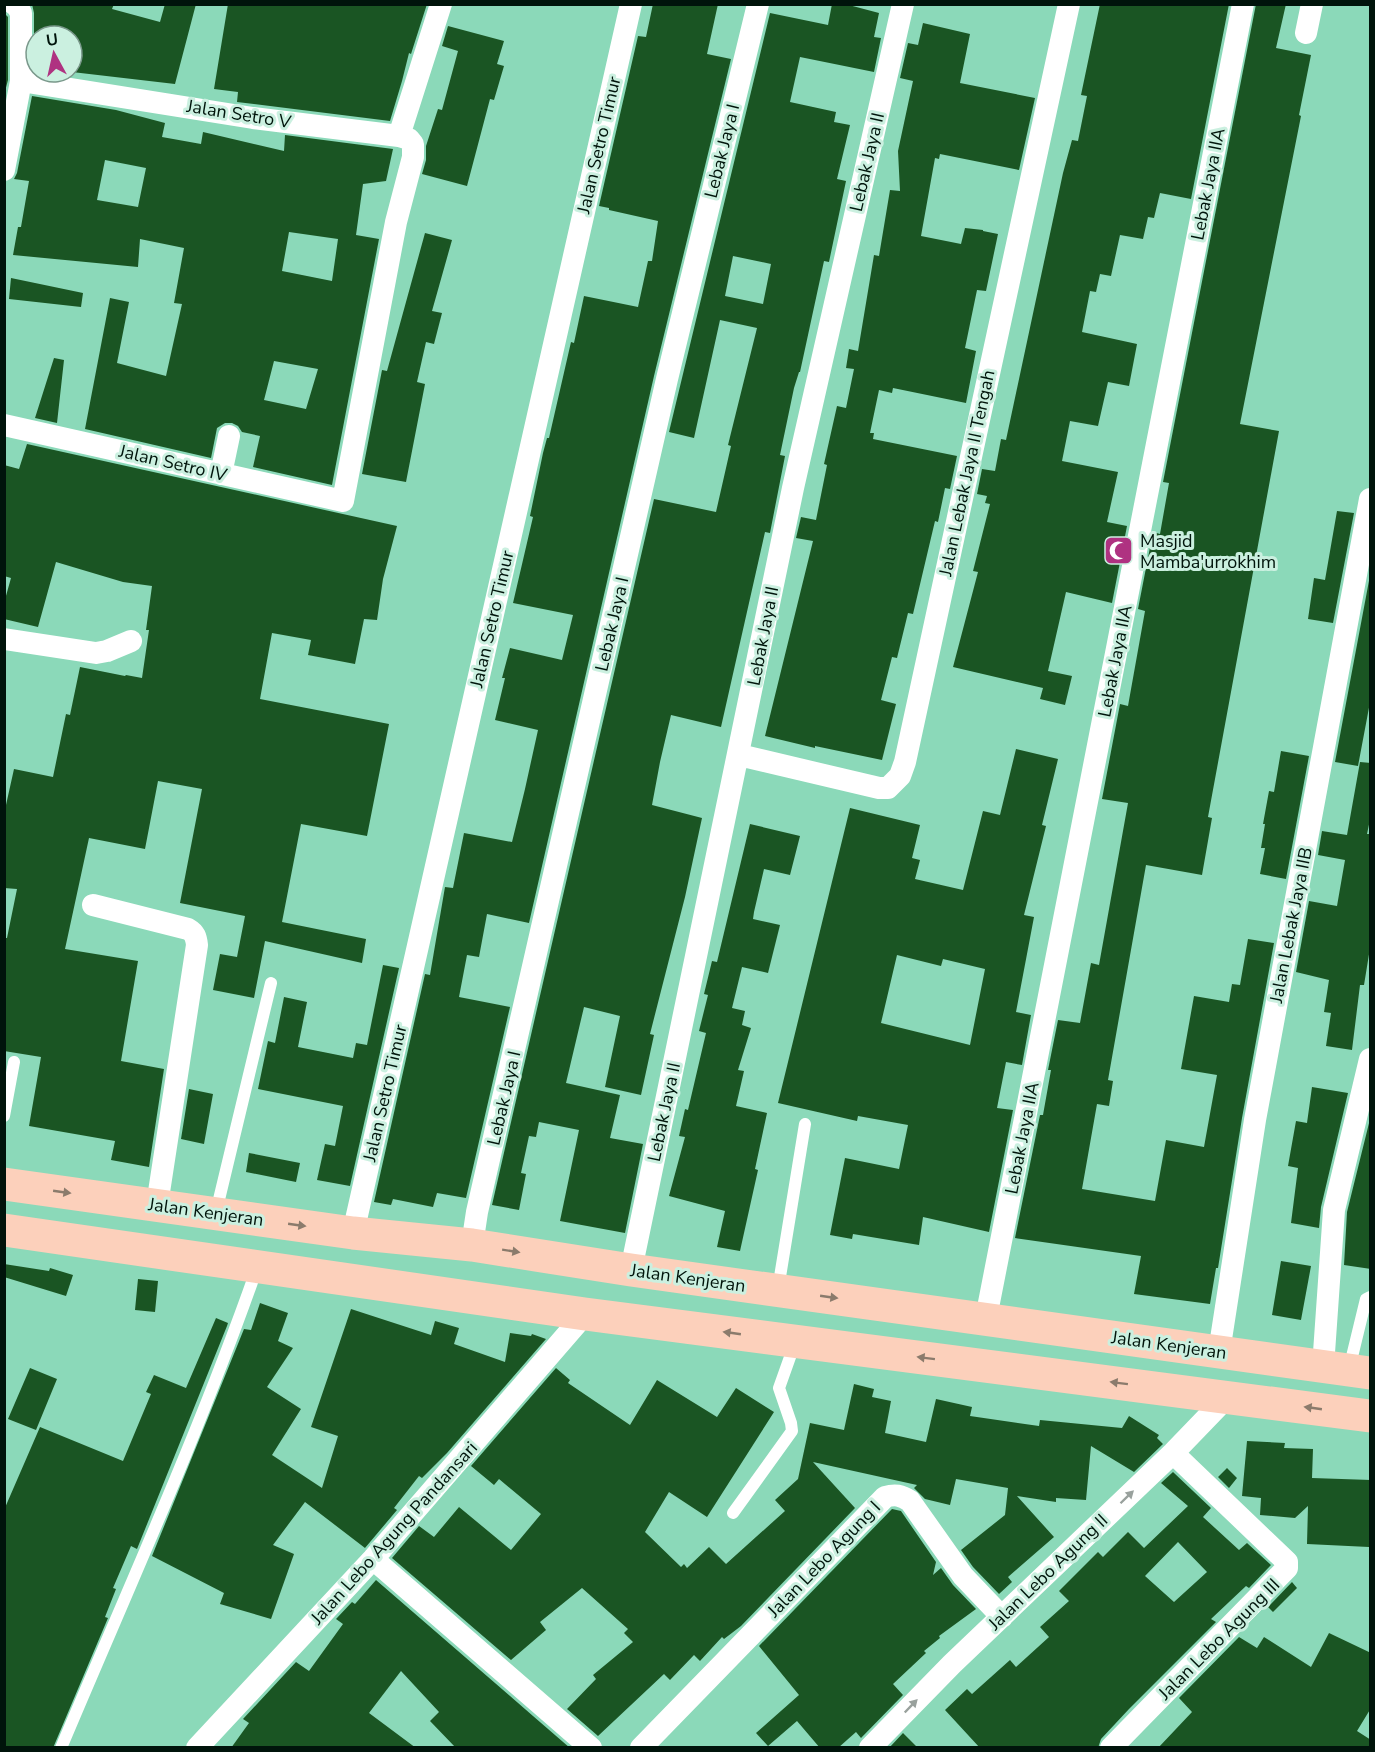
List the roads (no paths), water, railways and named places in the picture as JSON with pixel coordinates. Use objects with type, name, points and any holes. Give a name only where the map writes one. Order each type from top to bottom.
[{"type":"main road","name":"Jalan Kenjeran","points":[[4,1184],[353,1233],[472,1245],[631,1270],[1347,1370]]},
{"type":"main road","points":[[4,1230],[585,1314],[1371,1416]]},
{"type":"street","points":[[4,170],[21,81],[21,13],[14,4]]},
{"type":"street","points":[[399,136],[441,4]]},
{"type":"street","name":"Jalan Setro Timur","points":[[353,1233],[631,4]]},
{"type":"street","name":"Lebak Jaya I","points":[[472,1245],[480,1200],[665,390],[758,4]]},
{"type":"street","name":"Lebak Jaya II","points":[[631,1270],[793,488],[903,4]]},
{"type":"street","name":"Jalan Lebak Jaya II Tengah","points":[[739,756],[879,788],[888,788],[900,776],[1069,4]]},
{"type":"street","name":"Lebak Jaya IIA","points":[[986,1318],[1244,4]]},
{"type":"street","points":[[1306,33],[1312,4]]},
{"type":"street","name":"Jalan Setro V","points":[[21,81],[253,118],[399,136]]},
{"type":"street","name":"Jalan Setro IV","points":[[4,425],[342,502],[345,499],[396,222],[413,157],[412,144],[409,139],[399,136]]},
{"type":"street","points":[[221,474],[229,436]]},
{"type":"street","name":"Jalan Lebak Jaya IIB","points":[[1219,1352],[1255,1120],[1371,499]]},
{"type":"street","points":[[4,639],[96,653],[131,641]]},
{"type":"street","points":[[93,905],[188,928],[194,932],[196,938],[197,945],[157,1205]]},
{"type":"street","points":[[1347,1370],[1334,1210],[1371,1059]]},
{"type":"street","name":"Jalan Lebo Agung Pandansari","points":[[198,1748],[374,1559],[585,1314]]},
{"type":"street","name":"Jalan Lebo Agung II","points":[[870,1748],[952,1664],[1173,1453],[1227,1397]]},
{"type":"street","name":"Jalan Lebo Agung III","points":[[1111,1748],[1287,1568],[1287,1562],[1173,1453]]},
{"type":"street","name":"Jalan Lebo Agung I","points":[[641,1748],[885,1497],[895,1494],[910,1501],[963,1576],[1002,1617]]},
{"type":"street","points":[[374,1559],[591,1748]]},
{"type":"lane","points":[[216,1213],[271,982]]},
{"type":"lane","points":[[4,1116],[14,1062]]},
{"type":"lane","points":[[778,1290],[805,1124]]},
{"type":"lane","points":[[61,1748],[176,1476],[258,1266]]},
{"type":"lane","points":[[1347,1370],[1366,1299],[1371,1297]]},
{"type":"lane","points":[[733,1514],[792,1431],[779,1388],[796,1342]]},
{"type":"place","name":"Masjid Mamba'urrokhim","points":[[1119,551]]}]
